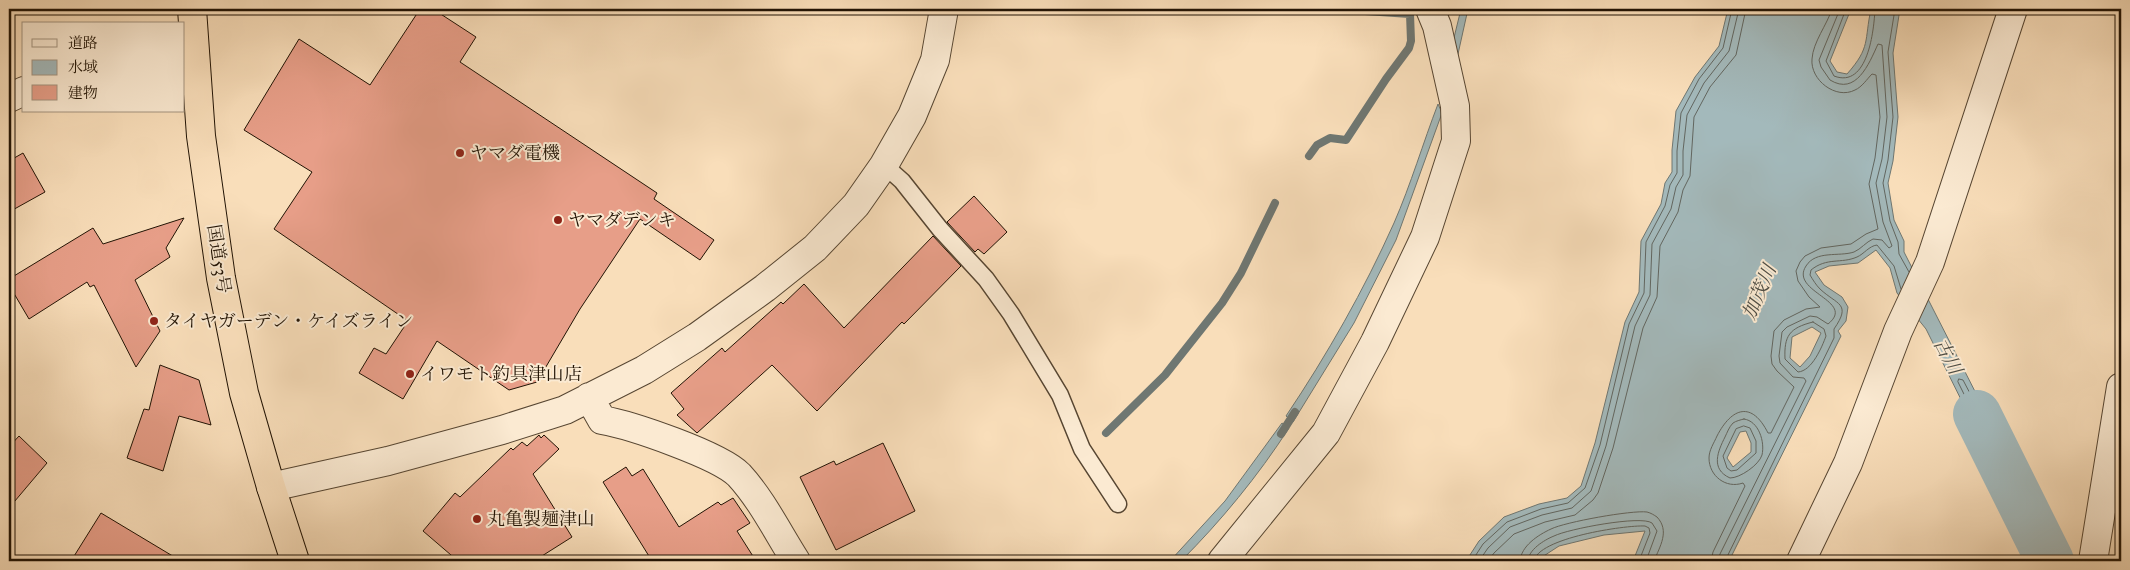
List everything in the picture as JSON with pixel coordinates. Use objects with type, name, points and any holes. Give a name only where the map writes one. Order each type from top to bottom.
[{"type":"highway","name":"国道53号","points":[[189,19],[201,136],[220,278],[244,393],[271,487],[296,561]]},
{"type":"street","points":[[271,487],[388,461],[502,430],[565,410],[644,370],[697,337],[765,288],[815,248],[856,205],[884,165],[912,116],[935,60],[944,9]]},
{"type":"street","points":[[1222,561],[1326,433],[1375,342],[1425,237],[1456,141],[1456,106],[1437,26],[1430,9]]},
{"type":"street","points":[[1802,561],[1848,463],[1898,332],[1930,262],[2013,9]]},
{"type":"street","points":[[9,98],[22,92]]},
{"type":"street","points":[[2093,561],[2121,387]]},
{"type":"street","points":[[589,397],[602,420],[623,424],[722,462],[738,474],[796,561]]},
{"type":"lane","points":[[884,165],[902,181],[940,229],[986,279],[1011,314],[1060,395],[1082,449],[1118,504]]},
{"type":"water","points":[[1461,9],[1468,9],[1456,63],[1451,50]]},
{"type":"water","name":"加茂川","points":[[1728,9],[1851,9],[1830,61],[1837,72],[1847,74],[1855,65],[1863,50],[1871,9],[1900,9],[1893,53],[1898,117],[1893,161],[1888,183],[1894,220],[1904,241],[1904,252],[2014,468],[1999,476],[1926,329],[1897,293],[1890,268],[1876,250],[1858,263],[1829,266],[1815,272],[1824,285],[1842,297],[1848,307],[1846,321],[1838,331],[1841,336],[1729,561],[1633,561],[1645,531],[1604,535],[1559,546],[1536,561],[1466,561],[1479,541],[1504,517],[1539,504],[1567,498],[1581,486],[1595,443],[1625,322],[1639,292],[1641,241],[1661,204],[1665,183],[1672,172],[1676,111],[1695,77],[1719,46]],"holes":[[[1812,327],[1821,333],[1810,356],[1800,367],[1790,358],[1792,337]],[[1746,431],[1751,443],[1751,452],[1733,467],[1727,458],[1740,432]]]},
{"type":"water","points":[[1438,104],[1442,113],[1396,240],[1354,323],[1293,422],[1286,416],[1344,322],[1394,223]]},
{"type":"water","points":[[1282,423],[1289,428],[1238,498],[1181,561],[1170,561],[1225,501]]},
{"type":"building","name":"ヤマダ電機","points":[[420,9],[433,9],[476,37],[460,62],[657,193],[654,199],[714,240],[700,260],[640,219],[580,309],[537,382],[509,390],[437,341],[403,399],[359,373],[374,348],[386,354],[408,321],[274,229],[312,172],[244,130],[299,39],[370,85]]},
{"type":"building","points":[[23,153],[45,192],[9,212],[9,161]]},
{"type":"building","points":[[974,196],[1007,232],[984,254],[978,249],[975,252],[947,222]]},
{"type":"building","points":[[184,218],[166,248],[170,257],[135,280],[160,331],[136,367],[94,285],[90,287],[87,282],[29,319],[9,285],[9,279],[93,228],[103,244]]},
{"type":"building","points":[[933,236],[961,266],[904,324],[902,322],[817,411],[772,365],[697,433],[677,415],[684,409],[671,393],[722,348],[725,352],[804,284],[844,328]]},
{"type":"building","points":[[160,365],[199,380],[211,425],[179,416],[163,471],[127,458],[144,409],[149,410]]},
{"type":"building","points":[[539,435],[541,438],[544,435],[559,449],[533,474],[572,537],[534,561],[458,561],[423,531],[455,493],[460,497],[511,448],[513,450],[522,442],[527,446]]},
{"type":"building","points":[[19,436],[47,463],[9,508],[9,447]]},
{"type":"building","points":[[883,443],[915,511],[836,550],[800,477],[834,461],[836,465]]},
{"type":"building","points":[[626,467],[632,476],[643,469],[679,527],[718,502],[721,505],[733,498],[750,523],[737,531],[756,561],[652,561],[603,482]]},
{"type":"building","points":[[101,513],[181,561],[71,561]]},
{"type":"waterway","points":[[1309,156],[1317,145],[1330,138],[1346,140],[1409,48],[1411,41],[1410,14],[1335,9]]},
{"type":"waterway","points":[[1106,433],[1165,375],[1222,303],[1241,273],[1275,203]]},
{"type":"waterway","points":[[1281,434],[1295,412]]},
{"type":"waterway","name":"古川","points":[[1977,414],[2050,561]]},
{"type":"place","name":"ヤマダ電機","points":[[460,153]]},
{"type":"place","name":"ヤマダデンキ","points":[[558,220]]},
{"type":"place","name":"タイヤガーデン・ケイズライン","points":[[154,321]]},
{"type":"place","name":"イワモト釣具津山店","points":[[410,374]]},
{"type":"place","name":"丸亀製麺津山","points":[[477,519]]}]
